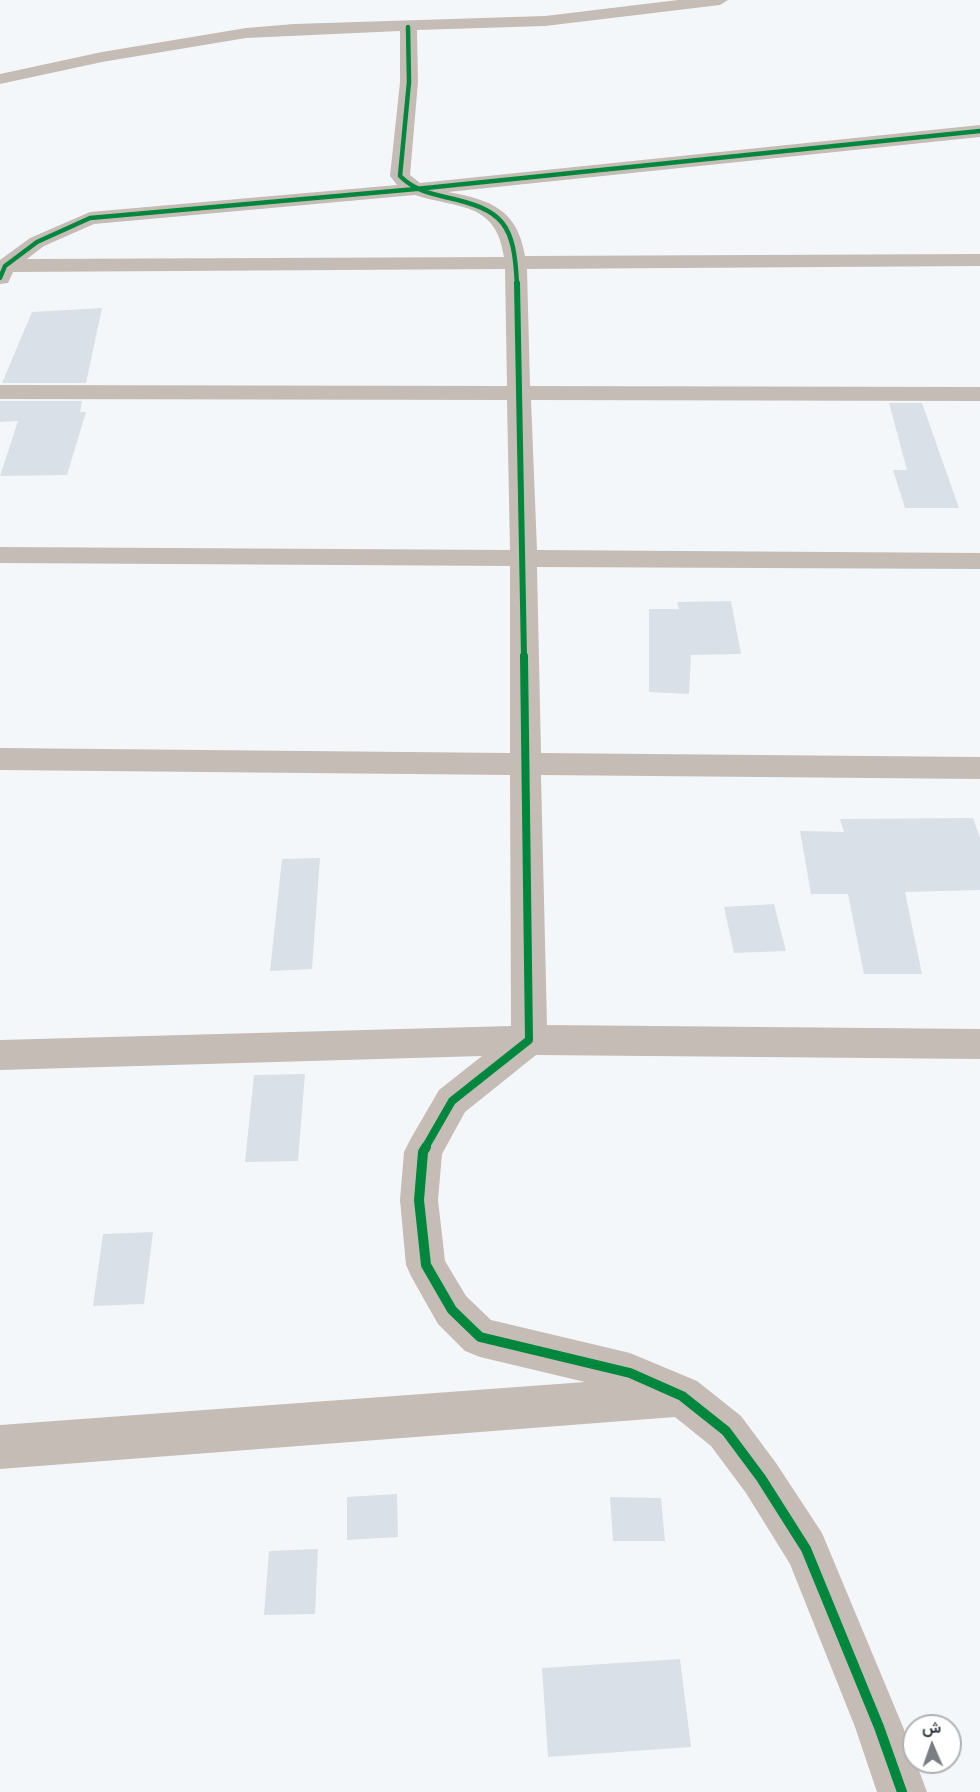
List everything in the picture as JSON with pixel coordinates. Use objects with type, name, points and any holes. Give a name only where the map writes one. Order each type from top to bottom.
[{"type":"street","points":[[0,79],[102,57],[217,37],[294,29],[545,21],[720,0]]},
{"type":"street","points":[[408,27],[409,82],[400,176],[405,183],[416,189],[464,201],[491,212],[503,223],[511,236],[516,262],[524,557],[526,944],[529,1040]]},
{"type":"street","points":[[3,272],[37,242],[90,218],[416,189],[980,131]]},
{"type":"street","points":[[3,272],[516,262],[980,260]]},
{"type":"street","points":[[0,392],[980,394]]},
{"type":"street","points":[[0,555],[980,561]]},
{"type":"street","points":[[0,759],[980,768]]},
{"type":"street","points":[[529,1040],[452,1101],[423,1152],[419,1200],[426,1265],[452,1310],[480,1337],[630,1373],[682,1396],[726,1431],[761,1478],[806,1549],[879,1727],[902,1792]]},
{"type":"street","points":[[0,1055],[529,1040],[977,1048]]},
{"type":"street","points":[[0,1447],[682,1396]]},
{"type":"building","points":[[102,308],[86,383],[2,383],[32,312]]},
{"type":"building","points":[[0,401],[82,401],[80,412],[86,412],[67,475],[0,476],[18,421],[0,422]]},
{"type":"building","points":[[889,403],[922,403],[959,508],[905,508],[893,470],[907,470]]},
{"type":"building","points":[[731,601],[741,654],[691,655],[689,694],[649,692],[649,609],[679,609],[677,602]]},
{"type":"building","points":[[973,818],[980,838],[980,890],[905,892],[922,974],[864,974],[848,894],[811,894],[800,831],[844,832],[840,819]]},
{"type":"building","points":[[320,858],[312,969],[270,971],[282,859]]},
{"type":"building","points":[[774,904],[786,951],[734,953],[724,907]]},
{"type":"building","points":[[305,1074],[298,1161],[245,1162],[254,1075]]},
{"type":"building","points":[[153,1232],[144,1304],[93,1306],[103,1234]]},
{"type":"building","points":[[397,1494],[398,1537],[347,1540],[347,1497]]},
{"type":"building","points":[[610,1497],[661,1498],[665,1541],[613,1541]]},
{"type":"building","points":[[318,1549],[315,1614],[264,1615],[269,1551]]},
{"type":"building","points":[[680,1659],[691,1747],[548,1757],[542,1668]]},
{"type":"cycle path","points":[[408,27],[409,82],[400,176],[419,190],[483,207],[499,218],[510,235],[516,273],[522,450],[529,1040],[452,1101],[423,1152],[419,1200],[426,1265],[452,1310],[480,1337],[630,1373],[682,1396],[726,1431],[761,1478],[806,1549],[879,1727],[902,1792]]},
{"type":"cycle path","points":[[0,278],[5,266],[37,242],[90,218],[416,189],[980,131]]}]
